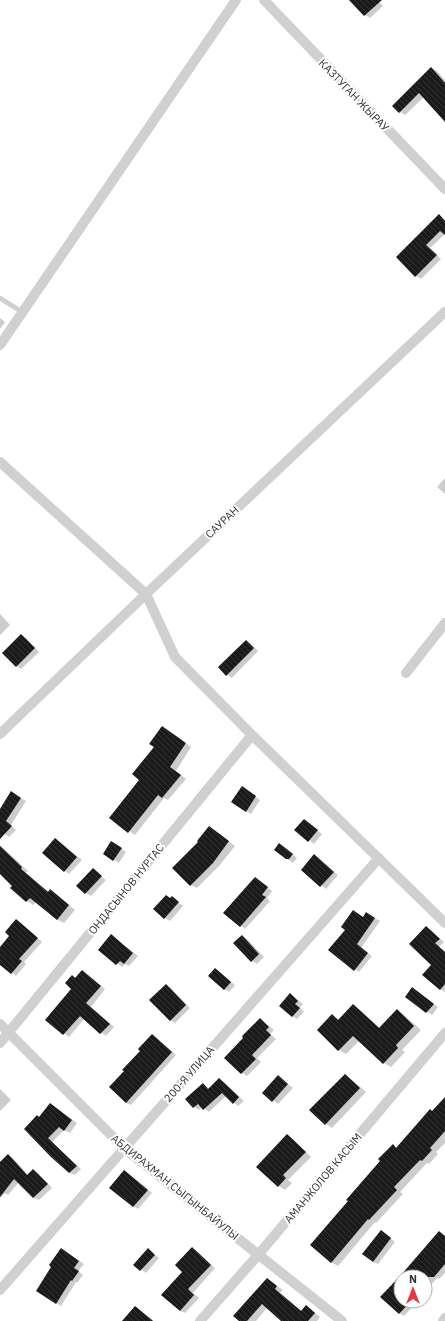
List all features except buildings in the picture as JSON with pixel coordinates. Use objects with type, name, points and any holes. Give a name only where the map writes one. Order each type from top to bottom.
[{"type":"street","points":[[0,345],[236,0]]},
{"type":"street","name":"КАЗТУГАН ЖЫРАУ","points":[[264,0],[445,189]]},
{"type":"street","name":"САУРАН","points":[[0,734],[445,312]]},
{"type":"street","points":[[0,462],[146,594],[176,657],[252,735],[445,923]]},
{"type":"street","points":[[406,673],[445,623]]},
{"type":"street","name":"ОНДАСЫНОВ НУРТАС","points":[[0,1043],[252,735]]},
{"type":"street","name":"200-Я УЛИЦА","points":[[0,1290],[379,858]]},
{"type":"street","name":"АБДИРАХМАН СЫГЫНБАЙУЛЫ","points":[[0,1024],[124,1148],[342,1321]]},
{"type":"street","name":"АМАНЖОЛОВ КАСЫМ","points":[[200,1321],[258,1255],[445,1033]]},
{"type":"lane","points":[[0,298],[22,312]]}]
